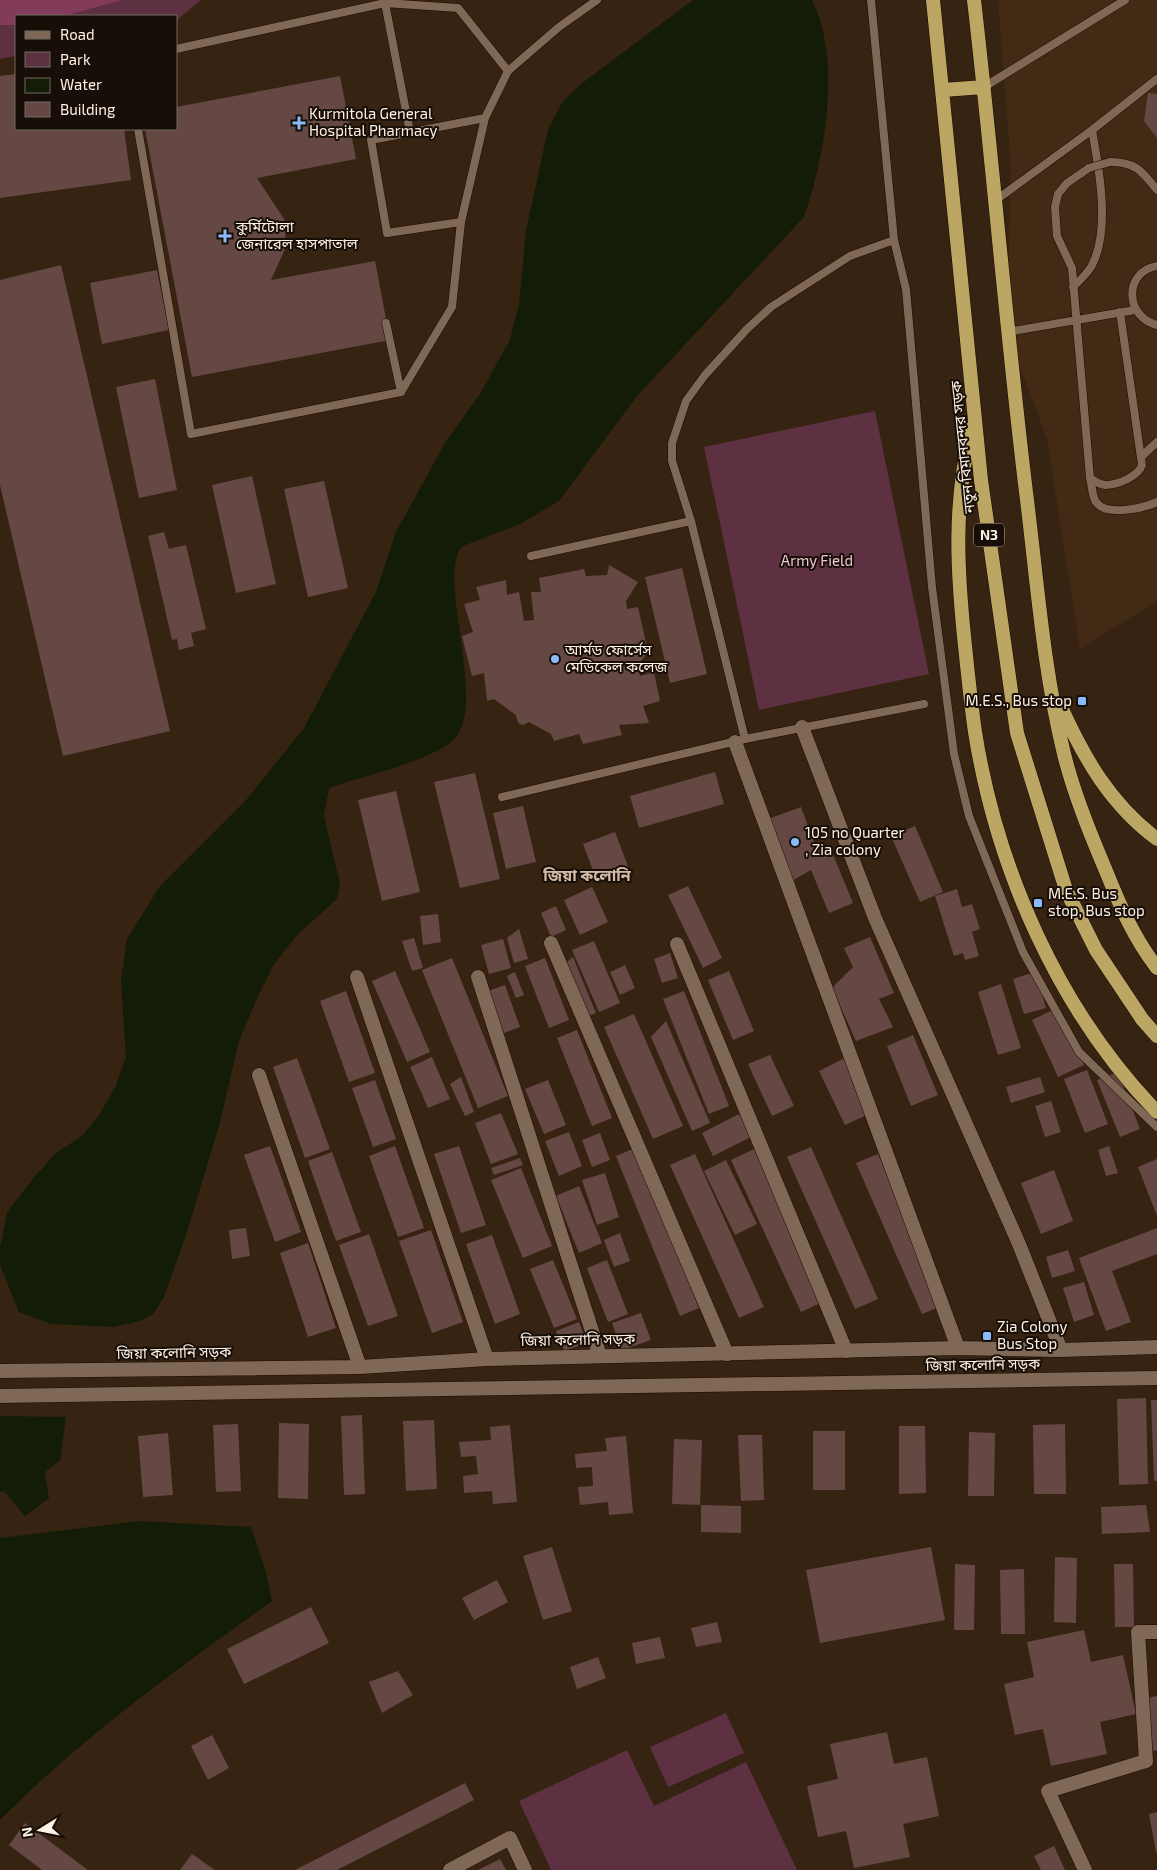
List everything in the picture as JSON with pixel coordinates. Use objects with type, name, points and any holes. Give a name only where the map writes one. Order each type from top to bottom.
[{"type":"highway","name":"নতুন বিমানবন্দর সড়ক","points":[[933,0],[974,418],[1016,732],[1066,890],[1096,950],[1142,1019],[1157,1036]]},
{"type":"highway","points":[[974,0],[996,200],[1007,332],[1049,682],[1064,755],[1081,810],[1121,909],[1140,945],[1157,968]]},
{"type":"highway","points":[[943,90],[984,87]]},
{"type":"highway","points":[[974,418],[959,494],[957,539],[959,591],[980,759],[991,806],[1024,904],[1068,996],[1099,1044],[1157,1112]]},
{"type":"highway","points":[[1049,682],[1076,740],[1097,778],[1124,810],[1157,839]]},
{"type":"street","points":[[802,727],[875,918],[1019,1244],[1062,1350]]},
{"type":"street","points":[[740,741],[958,1348]]},
{"type":"street","points":[[551,943],[727,1354]]},
{"type":"street","points":[[676,944],[846,1351]]},
{"type":"street","points":[[357,977],[487,1358]]},
{"type":"street","points":[[478,978],[600,1356]]},
{"type":"street","points":[[259,1075],[360,1367]]},
{"type":"street","name":"জিয়া কলোনি সড়ক","points":[[0,1371],[360,1367],[487,1358],[958,1348],[1062,1350],[1157,1347]]},
{"type":"street","name":"জিয়া কলোনি সড়ক","points":[[0,1396],[1157,1378]]},
{"type":"street","points":[[1085,1870],[1048,1791],[1146,1761],[1138,1632],[1157,1632]]},
{"type":"street","points":[[450,1870],[510,1838],[525,1870]]},
{"type":"lane","points":[[138,130],[191,434],[402,392],[452,307],[461,222],[485,118],[508,71],[559,27],[597,0]]},
{"type":"lane","points":[[871,0],[894,240],[906,289],[933,597],[954,754],[969,816],[1023,952],[1079,1052],[1157,1127]]},
{"type":"lane","points":[[984,87],[1124,0]]},
{"type":"lane","points":[[178,49],[385,3],[458,8],[508,71]]},
{"type":"lane","points":[[385,3],[410,132]]},
{"type":"lane","points":[[996,200],[1157,80]]},
{"type":"lane","points":[[461,222],[387,233],[371,140],[485,118]]},
{"type":"lane","points":[[1073,287],[1091,266],[1098,247],[1102,215],[1101,178],[1092,130]]},
{"type":"lane","points":[[1157,190],[1135,166],[1121,162],[1110,162],[1089,168],[1067,183],[1058,194],[1055,207],[1057,236],[1069,258],[1073,287],[1090,478],[1095,500],[1104,508],[1116,510],[1131,509],[1157,502]]},
{"type":"lane","points":[[740,741],[691,521],[672,461],[672,443],[686,401],[705,375],[747,329],[771,308],[850,256],[894,240]]},
{"type":"lane","points":[[1157,266],[1141,273],[1134,284],[1132,297],[1135,310],[1144,320],[1157,325]]},
{"type":"lane","points":[[1007,332],[1135,310]]},
{"type":"lane","points":[[1090,478],[1105,485],[1129,478],[1140,470],[1141,457],[1120,312]]},
{"type":"lane","points":[[386,323],[402,392]]},
{"type":"lane","points":[[1141,457],[1157,442]]},
{"type":"lane","points":[[531,556],[691,521]]},
{"type":"lane","points":[[502,797],[802,727],[924,704]]},
{"type":"shaded area","points":[[0,0],[122,0],[68,15],[15,15],[15,25],[0,25]]},
{"type":"shaded area","points":[[998,0],[1157,0],[1157,601],[1080,649],[1047,439],[1007,332],[1011,167]]},
{"type":"green space","points":[[0,0],[201,0],[178,19],[178,15],[15,15],[15,56],[0,59]]},
{"type":"green space","name":"Army Field","points":[[875,411],[929,674],[759,710],[704,447]]},
{"type":"green space","points":[[726,1713],[744,1753],[668,1787],[650,1747]]},
{"type":"green space","points":[[627,1750],[654,1806],[746,1762],[797,1870],[551,1870],[519,1801]]},
{"type":"water","points":[[693,0],[812,0],[821,24],[826,50],[827,108],[824,138],[812,193],[804,217],[637,396],[559,501],[520,524],[463,546],[456,561],[454,584],[465,675],[466,703],[462,727],[450,743],[424,757],[329,788],[324,816],[340,884],[337,899],[296,936],[273,966],[257,998],[239,1041],[219,1126],[186,1235],[164,1297],[153,1314],[140,1321],[114,1327],[51,1324],[19,1312],[0,1265],[0,1248],[7,1212],[56,1153],[83,1135],[99,1115],[115,1088],[126,1057],[121,980],[127,939],[160,886],[247,799],[304,728],[376,592],[396,532],[445,443],[480,394],[510,340],[519,304],[526,231],[548,129],[563,101],[581,84]]},
{"type":"water","points":[[0,1416],[66,1417],[60,1460],[45,1472],[49,1498],[25,1516],[4,1491],[0,1492]]},
{"type":"water","points":[[139,1521],[251,1527],[266,1572],[272,1601],[166,1678],[97,1732],[0,1820],[0,1538]]},
{"type":"building","points":[[15,74],[15,130],[124,130],[131,180],[0,198],[0,76]]},
{"type":"building","name":"কুর্মিটোলা জেনারেল হাসপাতাল","points":[[340,76],[356,159],[257,178],[286,222],[285,249],[271,280],[375,261],[390,340],[192,377],[145,130],[178,130],[178,107]]},
{"type":"building","points":[[1148,93],[1157,94],[1157,138],[1144,121]]},
{"type":"building","points":[[61,265],[170,731],[63,756],[0,485],[0,280]]},
{"type":"building","points":[[157,270],[169,330],[102,344],[90,283]]},
{"type":"building","points":[[155,379],[177,490],[139,498],[116,387]]},
{"type":"building","points":[[252,476],[276,584],[236,593],[212,485]]},
{"type":"building","points":[[324,481],[348,588],[308,597],[284,489]]},
{"type":"building","points":[[164,532],[169,549],[186,545],[206,629],[191,633],[194,646],[179,650],[177,639],[172,640],[148,536]]},
{"type":"building","name":"আর্মড ফোর্সেস মেডিকেল কলেজ","points":[[609,565],[638,582],[626,601],[627,609],[638,607],[648,652],[638,665],[640,676],[654,672],[660,701],[643,706],[649,723],[619,725],[622,735],[583,744],[579,734],[554,741],[551,734],[529,722],[523,725],[518,723],[516,715],[494,699],[487,701],[484,673],[472,676],[462,636],[473,632],[464,604],[480,600],[476,587],[506,580],[507,595],[519,592],[524,621],[534,620],[531,592],[541,592],[539,578],[584,569],[586,576],[607,575]]},
{"type":"building","points":[[682,568],[707,674],[670,683],[645,577]]},
{"type":"building","points":[[715,772],[724,804],[639,828],[630,796]]},
{"type":"building","points":[[475,773],[500,879],[460,888],[434,782]]},
{"type":"building","points":[[396,791],[420,892],[382,901],[358,800]]},
{"type":"building","points":[[523,806],[536,862],[506,869],[493,813]]},
{"type":"building","name":"105 no Quarter , Zia colony","points":[[801,807],[817,850],[829,845],[853,903],[829,913],[811,870],[792,881],[768,819]]},
{"type":"building","points":[[915,826],[943,892],[920,902],[891,836]]},
{"type":"building","points":[[615,832],[629,869],[597,881],[583,844]]},
{"type":"building","points":[[688,886],[722,958],[703,968],[668,895]]},
{"type":"building","points":[[592,887],[608,922],[580,935],[564,900]]},
{"type":"building","points":[[957,889],[962,907],[972,904],[980,929],[972,932],[979,956],[965,960],[963,953],[954,956],[935,896]]},
{"type":"building","points":[[556,906],[566,930],[551,937],[541,913]]},
{"type":"building","points":[[438,914],[441,942],[423,945],[420,916]]},
{"type":"building","points":[[519,929],[528,959],[514,963],[507,938]]},
{"type":"building","points":[[870,937],[894,993],[879,999],[893,1027],[856,1041],[832,988],[853,967],[844,948]]},
{"type":"building","points":[[414,938],[423,968],[412,971],[402,941]]},
{"type":"building","points":[[503,939],[511,968],[489,974],[481,945]]},
{"type":"building","points":[[594,941],[620,1003],[599,1012],[572,950]]},
{"type":"building","points":[[670,953],[678,978],[662,983],[654,959]]},
{"type":"building","points":[[573,957],[596,1013],[584,1018],[563,965]]},
{"type":"building","points":[[452,958],[508,1096],[478,1108],[422,970]]},
{"type":"building","points":[[545,958],[569,1020],[549,1028],[525,966]]},
{"type":"building","points":[[625,965],[635,988],[620,995],[610,972]]},
{"type":"building","points":[[395,971],[430,1052],[407,1062],[372,981]]},
{"type":"building","points":[[729,971],[754,1031],[733,1040],[708,980]]},
{"type":"building","points":[[515,972],[524,995],[516,998],[507,976]]},
{"type":"building","points":[[1035,972],[1046,1008],[1024,1014],[1013,979]]},
{"type":"building","points":[[1001,984],[1021,1048],[998,1055],[978,992]]},
{"type":"building","points":[[505,985],[520,1027],[504,1033],[488,991]]},
{"type":"building","points":[[346,991],[375,1073],[349,1082],[320,1001]]},
{"type":"building","points":[[684,991],[729,1106],[709,1114],[663,999]]},
{"type":"building","points":[[1057,1008],[1084,1065],[1058,1077],[1032,1020]]},
{"type":"building","points":[[634,1014],[683,1126],[653,1139],[604,1027]]},
{"type":"building","points":[[666,1021],[710,1123],[692,1131],[651,1037]]},
{"type":"building","points":[[577,1030],[612,1118],[592,1126],[557,1038]]},
{"type":"building","points":[[913,1035],[938,1095],[911,1106],[887,1046]]},
{"type":"building","points":[[770,1055],[794,1106],[772,1116],[748,1064]]},
{"type":"building","points":[[432,1057],[450,1099],[428,1108],[410,1067]]},
{"type":"building","points":[[297,1058],[330,1149],[305,1158],[273,1067]]},
{"type":"building","points":[[845,1058],[871,1113],[845,1125],[819,1071]]},
{"type":"building","points":[[1087,1070],[1108,1124],[1085,1133],[1064,1079]]},
{"type":"building","points":[[1118,1072],[1140,1129],[1120,1137],[1097,1080]]},
{"type":"building","points":[[461,1077],[474,1112],[465,1116],[450,1084]]},
{"type":"building","points":[[1040,1077],[1045,1092],[1011,1103],[1006,1087]]},
{"type":"building","points":[[375,1080],[396,1139],[373,1147],[352,1088]]},
{"type":"building","points":[[548,1080],[566,1125],[544,1134],[525,1089]]},
{"type":"building","points":[[1051,1101],[1061,1132],[1045,1137],[1035,1106]]},
{"type":"building","points":[[501,1113],[518,1154],[491,1164],[475,1123]]},
{"type":"building","points":[[739,1114],[751,1137],[713,1156],[702,1133]]},
{"type":"building","points":[[569,1132],[582,1166],[559,1176],[545,1141]]},
{"type":"building","points":[[600,1133],[610,1160],[592,1167],[582,1140]]},
{"type":"building","points":[[270,1146],[301,1232],[275,1242],[244,1155]]},
{"type":"building","points":[[395,1146],[424,1228],[398,1237],[369,1156]]},
{"type":"building","points":[[459,1146],[486,1225],[461,1233],[434,1154]]},
{"type":"building","points":[[1109,1146],[1118,1173],[1106,1176],[1098,1150]]},
{"type":"building","points":[[811,1147],[878,1299],[855,1309],[787,1157]]},
{"type":"building","points":[[635,1148],[699,1308],[680,1316],[616,1156]]},
{"type":"building","points":[[754,1149],[825,1301],[801,1312],[731,1160]]},
{"type":"building","points":[[332,1152],[361,1232],[336,1241],[308,1161]]},
{"type":"building","points":[[695,1154],[764,1307],[739,1318],[670,1165]]},
{"type":"building","points":[[878,1154],[944,1305],[922,1314],[856,1163]]},
{"type":"building","points":[[520,1158],[523,1165],[494,1175],[491,1168]]},
{"type":"building","points":[[1157,1159],[1157,1216],[1138,1167]]},
{"type":"building","points":[[726,1160],[757,1224],[735,1235],[704,1171]]},
{"type":"building","points":[[521,1168],[552,1246],[523,1258],[491,1180]]},
{"type":"building","points":[[1054,1170],[1073,1221],[1041,1234],[1021,1183]]},
{"type":"building","points":[[605,1173],[619,1217],[597,1225],[582,1180]]},
{"type":"building","points":[[579,1186],[602,1243],[579,1253],[556,1196]]},
{"type":"building","points":[[246,1228],[250,1256],[232,1259],[229,1230]]},
{"type":"building","points":[[1157,1228],[1157,1254],[1112,1271],[1131,1322],[1106,1331],[1079,1258]]},
{"type":"building","points":[[431,1230],[463,1322],[432,1333],[399,1241]]},
{"type":"building","points":[[620,1233],[630,1261],[614,1267],[604,1240]]},
{"type":"building","points":[[369,1234],[398,1316],[368,1326],[339,1245]]},
{"type":"building","points":[[492,1235],[520,1314],[495,1324],[466,1244]]},
{"type":"building","points":[[308,1243],[336,1328],[308,1337],[280,1253]]},
{"type":"building","points":[[1068,1250],[1075,1271],[1052,1278],[1046,1257]]},
{"type":"building","points":[[553,1260],[577,1319],[554,1328],[530,1269]]},
{"type":"building","points":[[607,1260],[628,1314],[608,1322],[587,1268]]},
{"type":"building","points":[[1084,1282],[1094,1315],[1074,1322],[1063,1288]]},
{"type":"building","points":[[641,1313],[651,1340],[622,1350],[612,1323]]},
{"type":"building","points":[[579,1322],[587,1343],[564,1351],[556,1331]]},
{"type":"building","points":[[1146,1398],[1148,1484],[1119,1485],[1117,1399]]},
{"type":"building","points":[[1151,1400],[1157,1400],[1157,1481],[1154,1481]]},
{"type":"building","points":[[362,1415],[365,1494],[344,1495],[341,1416]]},
{"type":"building","points":[[434,1420],[437,1489],[406,1491],[403,1421]]},
{"type":"building","points":[[279,1423],[309,1424],[308,1499],[278,1498]]},
{"type":"building","points":[[238,1424],[241,1491],[216,1492],[213,1425]]},
{"type":"building","points":[[1065,1424],[1066,1494],[1034,1494],[1033,1425]]},
{"type":"building","points":[[510,1425],[517,1502],[493,1504],[492,1491],[464,1493],[463,1476],[478,1474],[476,1456],[461,1457],[459,1442],[491,1440],[490,1427]]},
{"type":"building","points":[[899,1426],[925,1426],[926,1493],[899,1494]]},
{"type":"building","points":[[813,1431],[845,1431],[845,1490],[813,1490]]},
{"type":"building","points":[[969,1432],[995,1433],[994,1496],[968,1496]]},
{"type":"building","points":[[168,1433],[173,1495],[143,1497],[138,1436]]},
{"type":"building","points":[[738,1435],[762,1435],[764,1500],[741,1501]]},
{"type":"building","points":[[626,1436],[633,1513],[609,1515],[608,1502],[580,1505],[578,1487],[593,1486],[592,1467],[576,1468],[575,1454],[607,1451],[605,1438]]},
{"type":"building","points":[[674,1439],[702,1440],[700,1505],[672,1504]]},
{"type":"building","points":[[701,1505],[741,1506],[741,1533],[701,1532]]},
{"type":"building","points":[[1146,1505],[1150,1532],[1102,1534],[1101,1507]]},
{"type":"building","points":[[552,1547],[572,1611],[543,1620],[523,1556]]},
{"type":"building","points":[[931,1547],[945,1620],[820,1643],[806,1570]]},
{"type":"building","points":[[1055,1557],[1077,1558],[1076,1623],[1054,1622]]},
{"type":"building","points":[[955,1564],[975,1565],[974,1630],[954,1630]]},
{"type":"building","points":[[1114,1564],[1133,1564],[1134,1627],[1115,1627]]},
{"type":"building","points":[[1024,1569],[1025,1634],[1001,1634],[1000,1570]]},
{"type":"building","points":[[497,1580],[508,1602],[474,1620],[462,1598]]},
{"type":"building","points":[[311,1607],[329,1643],[244,1684],[227,1649]]},
{"type":"building","points":[[717,1622],[722,1642],[696,1647],[691,1628]]},
{"type":"building","points":[[1084,1630],[1091,1662],[1123,1655],[1136,1714],[1100,1722],[1107,1754],[1051,1766],[1043,1729],[1015,1735],[1004,1684],[1034,1677],[1027,1642]]},
{"type":"building","points":[[660,1637],[665,1658],[636,1664],[632,1643]]},
{"type":"building","points":[[598,1657],[606,1678],[577,1689],[570,1667]]},
{"type":"building","points":[[398,1671],[413,1695],[382,1713],[369,1682]]},
{"type":"building","points":[[1157,1696],[1157,1750],[1153,1751],[1142,1699]]},
{"type":"building","points":[[887,1732],[894,1764],[927,1757],[939,1816],[903,1824],[910,1857],[854,1868],[846,1831],[818,1837],[807,1786],[838,1779],[830,1744]]},
{"type":"building","points":[[212,1735],[229,1768],[208,1780],[191,1746]]},
{"type":"building","points":[[465,1783],[474,1800],[337,1870],[295,1870]]},
{"type":"building","points":[[1157,1812],[1157,1852],[1156,1852],[1149,1814]]},
{"type":"building","points":[[25,1823],[88,1870],[42,1870],[9,1845]]},
{"type":"building","points":[[1054,1846],[1065,1870],[1041,1870],[1034,1856]]},
{"type":"building","points":[[192,1854],[215,1870],[180,1870]]},
{"type":"building","points":[[500,1859],[506,1870],[478,1870]]},
{"type":"place","name":"Kurmitola General Hospital Pharmacy","points":[[299,123]]},
{"type":"place","name":"কুর্মিটোলা জেনারেল হাসপাতাল","points":[[225,236]]},
{"type":"place","name":"আর্মড ফোর্সেস মেডিকেল কলেজ","points":[[555,659]]},
{"type":"place","name":"M.E.S., Bus stop","points":[[1082,701]]},
{"type":"place","name":"105 no Quarter , Zia colony","points":[[795,842]]},
{"type":"place","name":"M.E.S. Bus stop, Bus stop","points":[[1038,903]]},
{"type":"place","name":"Zia Colony Bus Stop","points":[[987,1336]]},
{"type":"district","name":"জিয়া কলোনি","points":[[587,875]]}]
